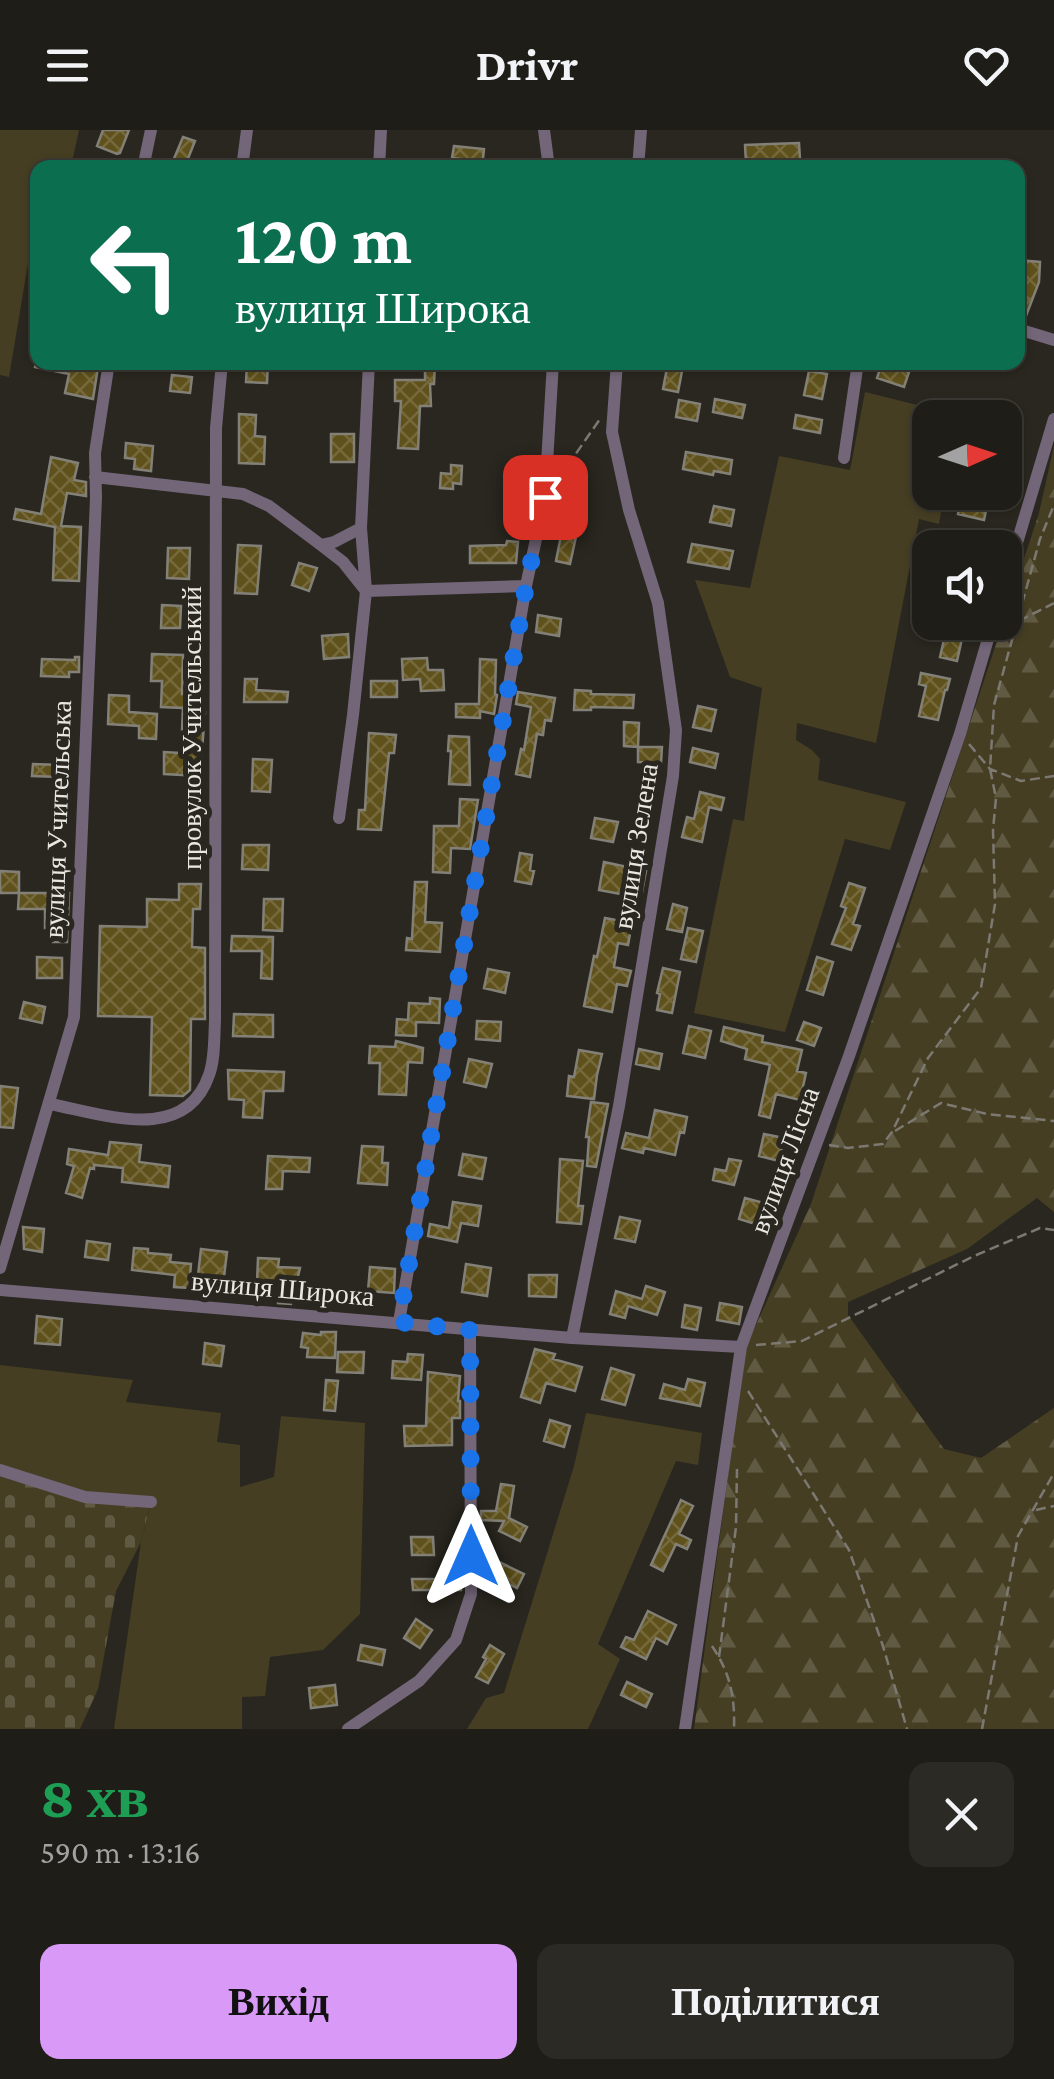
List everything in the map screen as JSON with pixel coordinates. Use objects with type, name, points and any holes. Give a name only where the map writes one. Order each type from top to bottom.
[{"type":"street","points":[[145,160],[151,130]]},
{"type":"street","points":[[243,160],[247,130]]},
{"type":"street","points":[[380,160],[382,130]]},
{"type":"street","points":[[544,130],[547,160]]},
{"type":"street","points":[[639,160],[641,130]]},
{"type":"street","points":[[1025,331],[1054,340]]},
{"type":"street","name":"вулиця Учительська","points":[[0,1268],[74,1016],[95,453],[108,370]]},
{"type":"street","name":"провулок Учительський","points":[[50,1104],[142,1120],[159,1119],[178,1114],[191,1104],[210,1072],[215,1021],[216,428],[221,370]]},
{"type":"street","points":[[339,818],[366,591],[361,528],[369,370]]},
{"type":"street","points":[[399,1322],[526,586],[545,497],[553,370]]},
{"type":"street","name":"вулиця Зелена","points":[[572,1338],[619,1106],[673,776],[676,730],[658,603],[629,510],[612,432],[616,370]]},
{"type":"street","points":[[844,458],[857,370]]},
{"type":"street","points":[[1021,530],[1054,419]]},
{"type":"street","points":[[95,477],[243,494],[268,506],[343,562],[366,591]]},
{"type":"street","points":[[321,545],[361,528]]},
{"type":"street","points":[[366,591],[526,586]]},
{"type":"street","name":"вулиця Лісна","points":[[685,1729],[741,1347],[818,1143],[960,734],[988,640]]},
{"type":"street","name":"вулиця Широка","points":[[0,1290],[572,1338],[741,1347]]},
{"type":"street","points":[[348,1729],[419,1681],[456,1640],[471,1594],[470,1330]]},
{"type":"street","points":[[0,1470],[85,1497],[151,1502]]},
{"type":"path","points":[[545,497],[612,402]]},
{"type":"path","points":[[1022,607],[1054,505]]},
{"type":"path","points":[[1022,620],[1054,604]]},
{"type":"path","points":[[818,1143],[848,1148],[883,1144],[928,1058],[981,988],[996,904],[996,798],[990,769],[994,705],[1013,640]]},
{"type":"path","points":[[960,734],[990,769],[1022,781],[1054,776]]},
{"type":"path","points":[[892,1132],[942,1103],[987,1114],[1054,1122]]},
{"type":"path","points":[[741,1347],[802,1341],[974,1256],[1040,1228],[1054,1230]]},
{"type":"path","points":[[736,1373],[849,1550],[907,1729]]},
{"type":"path","points":[[719,1657],[736,1527],[737,1463]]},
{"type":"path","points":[[982,1729],[1018,1536],[1054,1473]]},
{"type":"path","points":[[1033,1511],[1054,1506]]},
{"type":"path","points":[[700,1628],[732,1683],[734,1729]]},
{"type":"green space","points":[[0,130],[79,130],[73,160],[30,160],[30,252],[9,377],[0,375]]},
{"type":"green space","points":[[865,392],[912,404],[912,510],[941,510],[939,524],[919,519],[917,530],[912,530],[912,555],[876,743],[797,723],[796,740],[820,759],[818,780],[906,802],[890,850],[845,839],[785,1032],[694,1013],[733,819],[744,821],[762,688],[730,677],[695,580],[750,588],[779,456],[850,470]]},
{"type":"green space","points":[[1054,446],[1054,1212],[1037,1198],[967,1249],[848,1302],[848,1315],[944,1449],[981,1458],[1054,1408],[1054,1729],[694,1729],[745,1349],[811,1204],[997,640],[1022,640],[1022,564]]},
{"type":"green space","points":[[0,1365],[133,1380],[126,1402],[221,1413],[217,1442],[240,1445],[240,1487],[274,1477],[281,1416],[365,1423],[360,1614],[323,1650],[270,1657],[265,1696],[242,1697],[242,1729],[114,1729],[141,1542],[151,1503],[73,1496],[0,1471]]},
{"type":"green space","points":[[586,1413],[702,1433],[698,1465],[676,1461],[598,1644],[620,1659],[588,1729],[467,1729],[486,1698],[504,1693],[574,1466]]},
{"type":"green space","points":[[0,1471],[151,1502],[141,1542],[116,1591],[98,1689],[80,1729],[0,1729]]},
{"type":"building","points":[[103,130],[129,130],[120,153],[97,146]]},
{"type":"building","points":[[183,137],[195,141],[187,160],[173,160]]},
{"type":"building","points":[[799,143],[800,159],[746,160],[745,145]]},
{"type":"building","points":[[454,146],[484,149],[483,160],[452,158]]},
{"type":"building","points":[[1025,261],[1040,262],[1039,282],[1026,316]]},
{"type":"building","points":[[50,370],[98,370],[93,399],[65,393],[69,374]]},
{"type":"building","points":[[247,370],[268,370],[267,383],[246,382]]},
{"type":"building","points":[[425,370],[435,370],[434,384],[430,384],[431,406],[420,406],[418,449],[398,448],[401,401],[395,401],[395,380],[425,380]]},
{"type":"building","points":[[667,370],[682,370],[678,392],[663,389]]},
{"type":"building","points":[[880,370],[909,372],[904,387],[877,378]]},
{"type":"building","points":[[809,371],[827,374],[822,399],[804,395]]},
{"type":"building","points":[[172,375],[192,377],[190,393],[170,391]]},
{"type":"building","points":[[715,399],[745,405],[742,418],[713,412]]},
{"type":"building","points":[[679,400],[700,404],[697,421],[676,417]]},
{"type":"building","points":[[239,414],[256,415],[255,436],[265,437],[264,464],[239,463]]},
{"type":"building","points":[[796,415],[822,420],[820,433],[794,428]]},
{"type":"building","points":[[331,434],[354,434],[354,462],[331,462]]},
{"type":"building","points":[[126,443],[153,446],[151,471],[134,469],[135,459],[125,458]]},
{"type":"building","points":[[686,452],[732,460],[730,474],[683,469]]},
{"type":"building","points":[[51,457],[78,463],[74,480],[86,482],[86,496],[67,493],[61,526],[81,527],[79,581],[53,580],[55,527],[14,519],[16,509],[41,514]]},
{"type":"building","points":[[451,465],[462,466],[461,484],[453,483],[453,489],[440,488],[441,473],[451,474]]},
{"type":"building","points":[[714,506],[734,510],[731,526],[710,522]]},
{"type":"building","points":[[959,510],[986,510],[984,520],[958,514]]},
{"type":"building","points":[[564,520],[579,523],[570,564],[556,561]]},
{"type":"building","points":[[507,541],[518,542],[516,563],[470,563],[470,546],[506,545]]},
{"type":"building","points":[[692,544],[733,551],[729,569],[688,562]]},
{"type":"building","points":[[238,545],[261,546],[257,594],[235,593]]},
{"type":"building","points":[[168,548],[190,548],[189,579],[167,578]]},
{"type":"building","points":[[299,563],[317,568],[309,591],[292,585]]},
{"type":"building","points":[[162,605],[181,606],[180,628],[161,628]]},
{"type":"building","points":[[538,615],[561,619],[559,636],[536,632]]},
{"type":"building","points":[[348,634],[349,657],[324,659],[322,636]]},
{"type":"building","points":[[944,640],[962,640],[957,661],[940,657]]},
{"type":"building","points":[[152,654],[183,655],[182,694],[199,695],[199,712],[205,712],[200,776],[164,774],[164,752],[181,753],[183,708],[161,707],[162,681],[151,681]]},
{"type":"building","points":[[79,657],[79,672],[69,672],[69,677],[41,676],[42,659]]},
{"type":"building","points":[[427,658],[428,670],[443,670],[444,690],[421,691],[420,679],[403,680],[402,659]]},
{"type":"building","points":[[480,659],[496,660],[494,714],[480,711],[480,718],[456,717],[456,704],[479,704]]},
{"type":"building","points":[[921,673],[950,679],[938,720],[919,716],[926,686],[919,684]]},
{"type":"building","points":[[245,679],[257,679],[256,690],[288,692],[287,702],[244,702]]},
{"type":"building","points":[[371,681],[397,681],[397,697],[371,697]]},
{"type":"building","points":[[575,690],[634,695],[633,708],[574,710]]},
{"type":"building","points":[[518,692],[555,698],[551,721],[545,720],[543,735],[537,734],[530,777],[516,774],[531,707],[516,704]]},
{"type":"building","points":[[109,695],[129,696],[129,712],[157,714],[156,739],[139,738],[139,726],[108,724]]},
{"type":"building","points":[[698,706],[716,710],[711,731],[693,727]]},
{"type":"building","points":[[624,722],[639,723],[638,747],[624,746]]},
{"type":"building","points":[[369,733],[396,735],[394,753],[389,753],[381,830],[358,829],[359,810],[365,810]]},
{"type":"building","points":[[449,736],[469,737],[470,785],[449,784]]},
{"type":"building","points":[[638,747],[662,747],[661,763],[638,762]]},
{"type":"building","points":[[693,748],[718,754],[715,768],[690,762]]},
{"type":"building","points":[[253,759],[272,760],[270,792],[252,791]]},
{"type":"building","points":[[33,764],[60,765],[60,777],[32,776]]},
{"type":"building","points":[[700,792],[724,798],[721,810],[709,807],[702,842],[682,837],[687,817],[694,819]]},
{"type":"building","points":[[460,799],[478,800],[470,849],[451,848],[450,873],[433,872],[434,826],[459,826]]},
{"type":"building","points":[[595,818],[618,822],[613,842],[591,838]]},
{"type":"building","points":[[243,845],[269,845],[268,870],[242,869]]},
{"type":"building","points":[[520,853],[532,855],[531,884],[515,881]]},
{"type":"building","points":[[604,862],[646,871],[642,892],[627,889],[626,895],[599,890]]},
{"type":"building","points":[[0,871],[19,872],[19,893],[0,893]]},
{"type":"building","points":[[415,882],[427,882],[425,922],[442,923],[440,952],[406,950],[407,938],[412,939]]},
{"type":"building","points":[[849,883],[865,888],[853,924],[860,926],[851,950],[832,944],[846,908],[841,906]]},
{"type":"building","points":[[179,884],[201,884],[200,909],[193,909],[192,947],[205,948],[205,1019],[191,1019],[190,1090],[183,1096],[150,1095],[152,1017],[98,1016],[100,926],[147,927],[147,899],[179,900]]},
{"type":"building","points":[[19,893],[69,893],[67,942],[53,942],[53,928],[45,928],[45,909],[18,909]]},
{"type":"building","points":[[264,899],[283,899],[282,931],[263,930]]},
{"type":"building","points":[[673,904],[687,908],[682,932],[667,929]]},
{"type":"building","points":[[605,918],[632,923],[628,945],[618,943],[614,967],[631,971],[627,986],[617,984],[612,1012],[584,1006]]},
{"type":"building","points":[[688,928],[703,931],[696,962],[681,959]]},
{"type":"building","points":[[232,936],[273,937],[272,979],[261,978],[262,951],[231,951]]},
{"type":"building","points":[[37,957],[62,958],[62,978],[37,978]]},
{"type":"building","points":[[817,957],[833,962],[823,995],[807,990]]},
{"type":"building","points":[[663,968],[680,972],[672,1013],[657,1010]]},
{"type":"building","points":[[488,969],[509,973],[505,993],[484,988]]},
{"type":"building","points":[[430,998],[440,999],[439,1023],[416,1022],[416,1036],[396,1035],[397,1019],[408,1020],[409,1003],[430,1004]]},
{"type":"building","points":[[24,1002],[45,1007],[42,1023],[20,1018]]},
{"type":"building","points":[[234,1014],[273,1015],[273,1037],[233,1036]]},
{"type":"building","points":[[477,1021],[501,1022],[500,1041],[476,1039]]},
{"type":"building","points":[[804,1022],[821,1028],[814,1046],[797,1040]]},
{"type":"building","points":[[689,1026],[711,1031],[705,1058],[683,1053]]},
{"type":"building","points":[[724,1027],[763,1036],[762,1042],[802,1050],[797,1071],[806,1073],[800,1100],[776,1094],[770,1118],[759,1115],[770,1065],[745,1059],[747,1049],[721,1041]]},
{"type":"building","points":[[396,1041],[423,1048],[422,1063],[408,1062],[406,1095],[379,1094],[380,1063],[369,1063],[370,1046],[395,1047]]},
{"type":"building","points":[[639,1049],[662,1054],[659,1069],[636,1064]]},
{"type":"building","points":[[579,1050],[602,1054],[594,1099],[567,1096],[569,1076],[574,1077]]},
{"type":"building","points":[[469,1059],[492,1064],[486,1087],[464,1082]]},
{"type":"building","points":[[228,1070],[284,1072],[283,1091],[264,1091],[262,1118],[243,1117],[244,1100],[229,1099]]},
{"type":"building","points":[[0,1086],[18,1088],[13,1128],[0,1127]]},
{"type":"building","points":[[591,1102],[608,1104],[596,1167],[587,1166]]},
{"type":"building","points":[[655,1110],[687,1117],[675,1155],[622,1148],[626,1133],[649,1138]]},
{"type":"building","points":[[764,1134],[784,1138],[779,1161],[759,1156]]},
{"type":"building","points":[[110,1142],[141,1145],[139,1162],[170,1166],[168,1187],[122,1182],[123,1168],[94,1165],[82,1198],[66,1193],[74,1166],[67,1164],[69,1149],[108,1155]]},
{"type":"building","points":[[362,1146],[383,1147],[382,1163],[388,1163],[387,1185],[358,1183]]},
{"type":"building","points":[[463,1154],[486,1158],[482,1179],[459,1175]]},
{"type":"building","points":[[268,1156],[310,1158],[309,1172],[283,1171],[282,1189],[266,1189]]},
{"type":"building","points":[[560,1159],[583,1161],[578,1206],[583,1206],[581,1224],[557,1222]]},
{"type":"building","points":[[729,1159],[741,1161],[734,1185],[713,1180],[715,1169],[726,1171]]},
{"type":"building","points":[[745,1198],[772,1205],[765,1227],[739,1219]]},
{"type":"building","points":[[453,1202],[481,1206],[478,1226],[461,1223],[457,1242],[428,1236],[430,1224],[449,1228]]},
{"type":"building","points":[[620,1217],[640,1221],[635,1242],[615,1238]]},
{"type":"building","points":[[23,1227],[44,1229],[42,1252],[24,1249]]},
{"type":"building","points":[[87,1241],[110,1244],[108,1260],[85,1257]]},
{"type":"building","points":[[134,1248],[171,1255],[170,1262],[191,1264],[189,1288],[174,1287],[175,1275],[132,1270]]},
{"type":"building","points":[[201,1249],[227,1252],[224,1277],[198,1275]]},
{"type":"building","points":[[258,1258],[279,1259],[278,1267],[300,1268],[291,1304],[278,1303],[279,1284],[257,1283]]},
{"type":"building","points":[[466,1264],[491,1268],[487,1296],[462,1292]]},
{"type":"building","points":[[370,1267],[395,1269],[394,1293],[368,1291]]},
{"type":"building","points":[[529,1275],[557,1275],[556,1297],[529,1296]]},
{"type":"building","points":[[646,1286],[665,1292],[657,1315],[628,1306],[625,1318],[610,1314],[616,1291],[642,1299]]},
{"type":"building","points":[[720,1303],[742,1307],[739,1324],[717,1320]]},
{"type":"building","points":[[685,1305],[701,1308],[697,1330],[682,1327]]},
{"type":"building","points":[[37,1316],[62,1319],[60,1345],[35,1343]]},
{"type":"building","points":[[336,1332],[335,1358],[307,1357],[308,1348],[301,1347],[303,1333]]},
{"type":"building","points":[[205,1343],[224,1346],[221,1366],[203,1364]]},
{"type":"building","points":[[535,1349],[582,1367],[575,1391],[546,1383],[540,1403],[521,1397]]},
{"type":"building","points":[[338,1352],[364,1352],[363,1373],[337,1372]]},
{"type":"building","points":[[408,1354],[423,1355],[421,1380],[392,1378],[393,1361],[407,1362]]},
{"type":"building","points":[[611,1368],[634,1375],[625,1405],[602,1399]]},
{"type":"building","points":[[428,1372],[460,1376],[460,1418],[452,1418],[452,1445],[405,1446],[404,1426],[426,1426]]},
{"type":"building","points":[[688,1379],[705,1383],[700,1406],[660,1398],[664,1384],[685,1390]]},
{"type":"building","points":[[326,1380],[338,1381],[335,1411],[324,1410]]},
{"type":"building","points":[[550,1420],[570,1426],[564,1447],[544,1441]]},
{"type":"building","points":[[501,1484],[514,1486],[509,1518],[527,1527],[520,1541],[499,1531],[504,1521],[481,1520],[481,1511],[496,1511]]},
{"type":"building","points":[[681,1500],[693,1506],[679,1534],[691,1540],[687,1549],[676,1544],[663,1571],[651,1565]]},
{"type":"building","points":[[411,1537],[433,1537],[434,1555],[412,1555]]},
{"type":"building","points":[[497,1561],[524,1574],[517,1588],[490,1575]]},
{"type":"building","points":[[461,1576],[461,1590],[413,1590],[412,1579]]},
{"type":"building","points":[[648,1611],[676,1625],[667,1644],[656,1638],[646,1659],[621,1647],[626,1637],[634,1640]]},
{"type":"building","points":[[416,1619],[432,1630],[420,1648],[404,1638]]},
{"type":"building","points":[[361,1645],[385,1650],[382,1665],[358,1660]]},
{"type":"building","points":[[490,1645],[504,1654],[488,1683],[476,1677]]},
{"type":"building","points":[[627,1682],[652,1694],[646,1707],[621,1695]]},
{"type":"building","points":[[335,1685],[337,1705],[311,1708],[309,1688]]},
{"type":"route","points":[[471,1556],[470,1330],[399,1322],[526,586],[545,497]]}]
